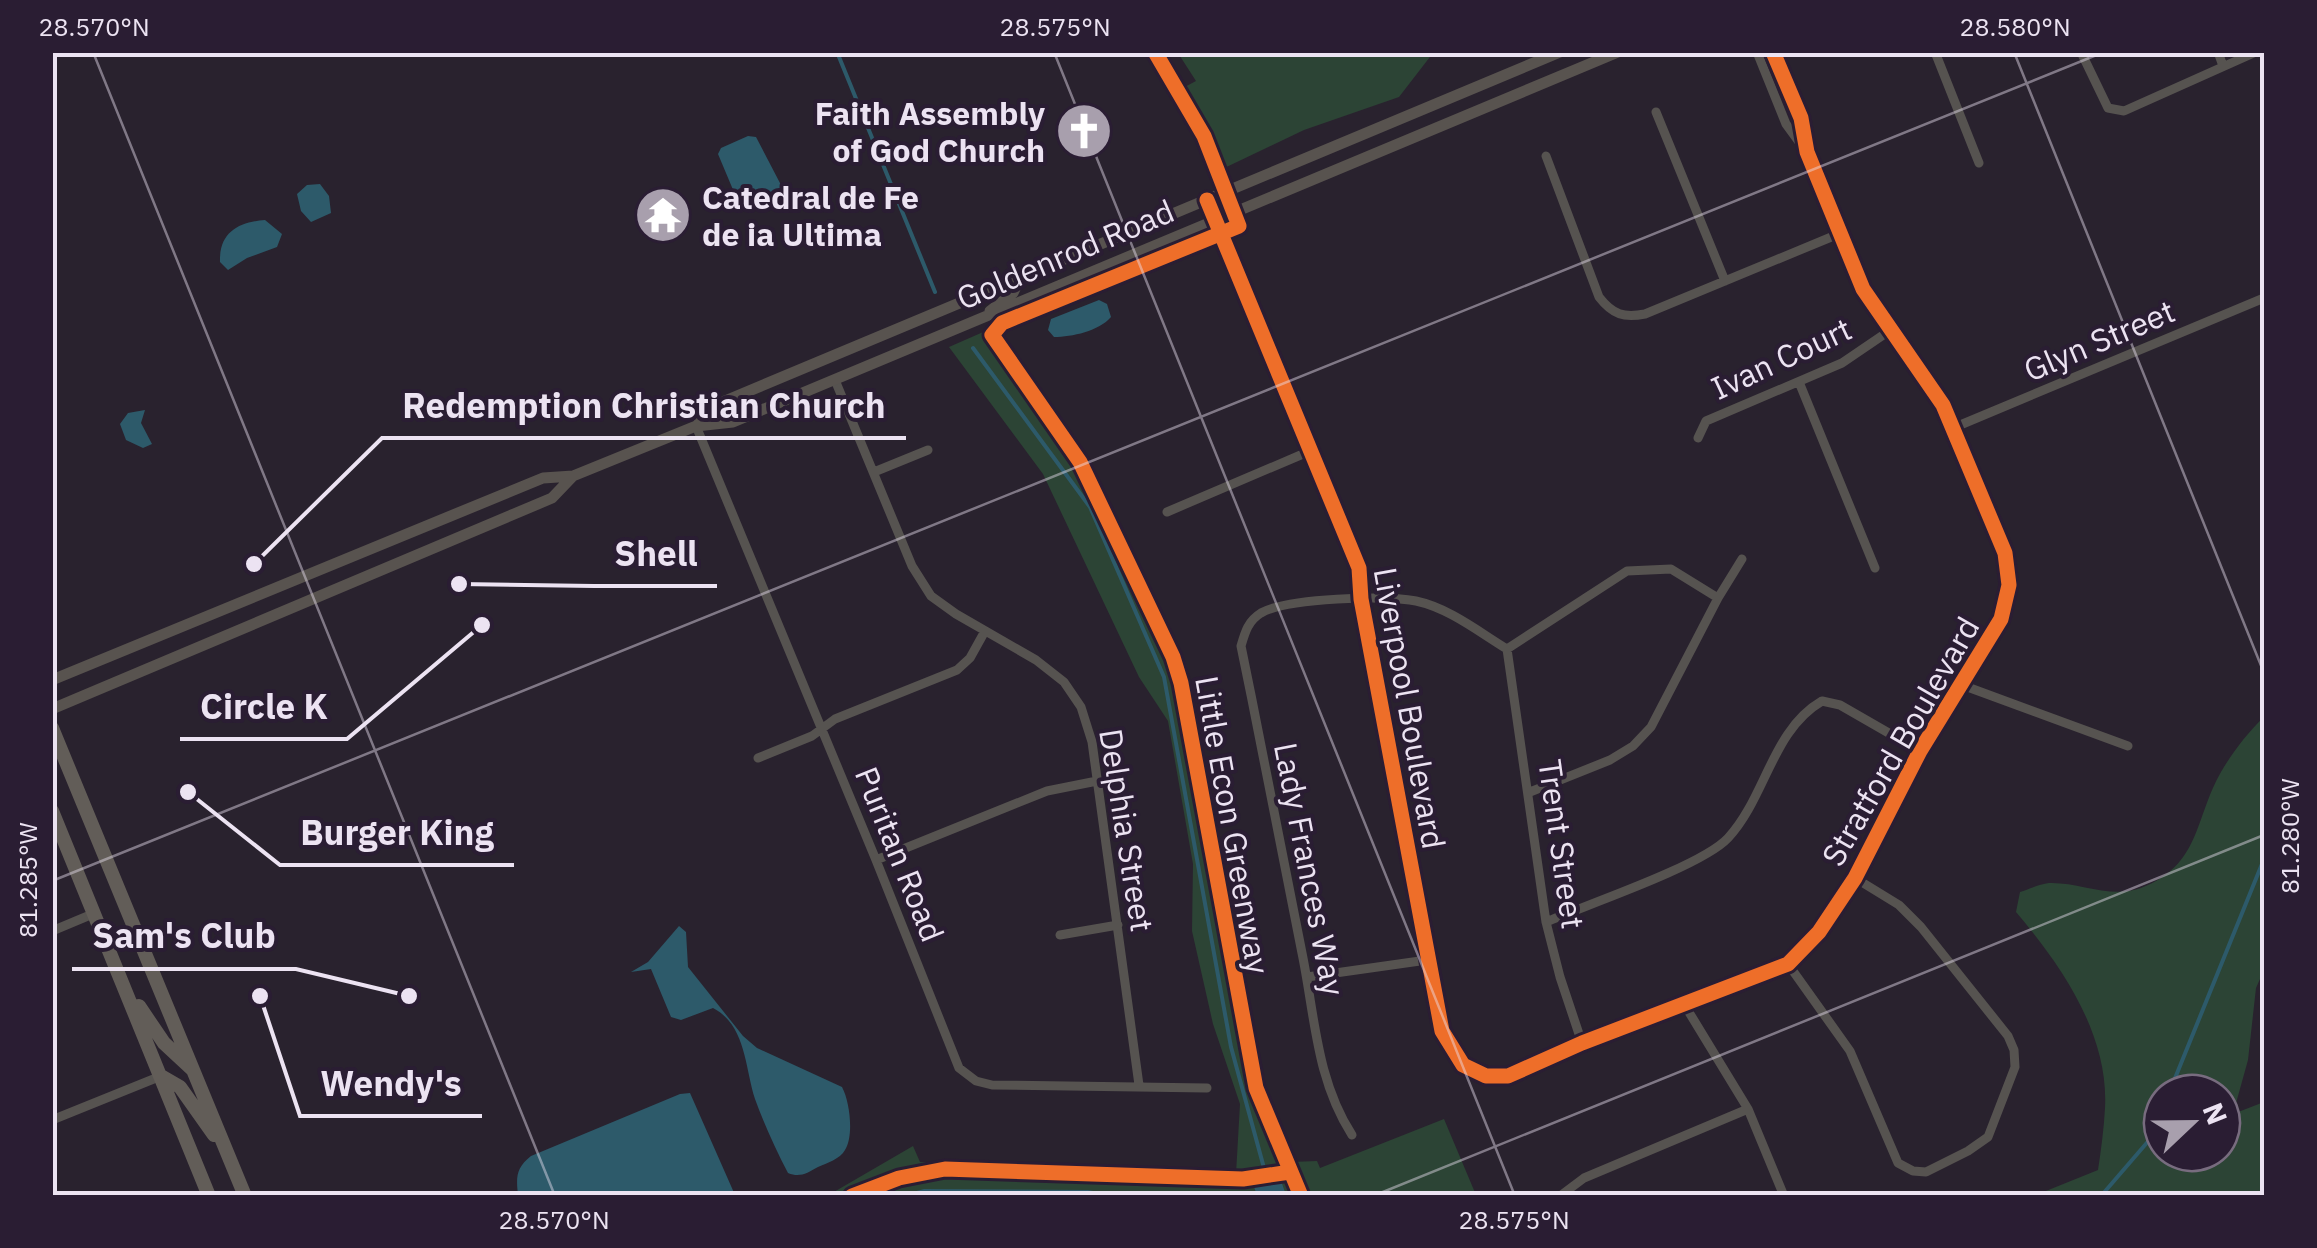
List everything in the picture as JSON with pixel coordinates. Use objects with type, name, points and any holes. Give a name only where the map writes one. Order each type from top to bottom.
[{"type":"highway","points":[[52,728],[245,1196]]},
{"type":"highway","points":[[52,811],[210,1196]]},
{"type":"highway","points":[[120,976],[164,1043],[195,1071]]},
{"type":"highway","points":[[160,1076],[190,1098],[231,1161]]},
{"type":"main road","name":"Goldenrod Road","points":[[696,426],[726,401],[1560,52]]},
{"type":"main road","name":"Goldenrod Road","points":[[52,680],[543,478],[573,476],[696,426],[733,422],[1618,52]]},
{"type":"main road","points":[[979,320],[1013,293],[1020,278]]},
{"type":"main road","name":"Goldenrod Road","points":[[52,709],[552,498],[573,476]]},
{"type":"street","name":"Stratford Boulevard","points":[[1757,52],[1786,124],[1807,152]]},
{"type":"street","name":"Stratford Boulevard","points":[[1463,1065],[1486,1076],[1508,1076],[1582,1042],[1788,964],[1819,932],[1855,878],[1920,750],[2001,619],[2009,586],[2005,553],[1934,391],[1863,289],[1807,152],[1800,118],[1774,52]]},
{"type":"street","points":[[1934,52],[1979,163]]},
{"type":"street","points":[[2081,52],[2108,108],[2124,111],[2256,52]]},
{"type":"street","points":[[2218,52],[2223,66]]},
{"type":"street","points":[[1656,112],[1725,281]]},
{"type":"street","points":[[1546,156],[1600,297],[1609,310],[1626,317],[1645,314],[1841,233]]},
{"type":"street","name":"Liverpool Boulevard","points":[[1207,200],[1359,568],[1361,599],[1442,1032],[1463,1065]]},
{"type":"street","name":"Glyn Street","points":[[1953,428],[2264,298]]},
{"type":"street","name":"Ivan Court","points":[[1698,438],[1706,421],[1842,363],[1892,329]]},
{"type":"street","name":"Delphia Street","points":[[835,380],[912,566],[931,596],[1036,660],[1064,682],[1081,707],[1092,742],[1138,1085]]},
{"type":"street","points":[[1799,382],[1875,568]]},
{"type":"street","name":"Puritan Road","points":[[696,426],[959,1068],[976,1081],[992,1085],[1207,1088]]},
{"type":"street","points":[[874,472],[928,450]]},
{"type":"street","points":[[1167,512],[1310,451]]},
{"type":"street","points":[[364,552],[373,574]]},
{"type":"street","points":[[1530,792],[1610,760],[1633,746],[1651,727],[1742,559]]},
{"type":"street","points":[[1361,599],[1416,601],[1440,609],[1507,649],[1627,571],[1671,569],[1718,598]]},
{"type":"street","name":"Lady Frances Way","points":[[1352,1135],[1341,1119],[1317,1052],[1307,977],[1242,646],[1246,626],[1260,613],[1286,604],[1361,599]]},
{"type":"street","points":[[758,758],[812,736],[834,720],[956,670],[970,658],[985,632]]},
{"type":"street","name":"Trent Street","points":[[1507,649],[1546,922],[1582,1042]]},
{"type":"street","points":[[1962,684],[2128,746]]},
{"type":"street","points":[[1546,922],[1698,858],[1725,842],[1745,816],[1796,720],[1822,700],[1840,705],[1920,750]]},
{"type":"street","points":[[876,860],[1047,790],[1098,782]]},
{"type":"street","points":[[1788,964],[1850,1051],[1898,1162],[1913,1171],[1926,1172],[1988,1137],[2015,1067],[2008,1036],[1921,927],[1899,906],[1855,878]]},
{"type":"street","points":[[52,931],[95,913]]},
{"type":"street","points":[[1060,935],[1118,925]]},
{"type":"street","points":[[1307,977],[1427,960]]},
{"type":"street","points":[[1684,1004],[1748,1108],[1784,1196]]},
{"type":"street","points":[[52,1120],[160,1076]]},
{"type":"street","points":[[1560,1196],[1584,1178],[1748,1108]]},
{"type":"green space","points":[[1178,53],[1433,53],[1399,97],[1304,130],[1216,172],[1194,130],[1185,94],[1179,90],[1196,81]]},
{"type":"green space","points":[[1022,315],[1025,323],[1000,334],[1094,471],[1186,664],[1259,1074],[1292,1162],[1317,1161],[1320,1168],[1444,1119],[1476,1195],[827,1196],[913,1146],[920,1162],[1236,1174],[1240,1104],[1213,1024],[1192,931],[1193,864],[1168,721],[1139,677],[1043,474],[949,347]]},
{"type":"green space","points":[[2264,717],[2264,970],[2256,988],[2248,1060],[2242,1082],[2242,1073],[2142,1073],[2142,1173],[2242,1173],[2242,1111],[2264,1102],[2264,1195],[2036,1195],[2098,1170],[2105,1116],[2104,1081],[2099,1054],[2079,1002],[2016,912],[2020,892],[2049,883],[2129,891],[2161,878],[2186,854],[2212,790],[2241,743]]},
{"type":"water","points":[[748,136],[756,137],[781,185],[779,195],[747,208],[739,204],[718,154],[721,148]]},
{"type":"water","points":[[320,184],[329,196],[331,213],[311,222],[301,211],[297,194],[307,185]]},
{"type":"water","points":[[265,220],[282,234],[277,247],[228,270],[220,262],[227,236],[239,226]]},
{"type":"water","points":[[1099,300],[1107,304],[1111,317],[1100,326],[1061,337],[1054,337],[1048,330],[1051,319]]},
{"type":"water","points":[[145,410],[141,423],[152,444],[143,448],[126,440],[120,424],[128,413]]},
{"type":"water","points":[[679,926],[686,932],[688,967],[743,1036],[757,1048],[842,1087],[850,1128],[848,1144],[837,1158],[803,1174],[788,1173],[759,1108],[743,1048],[732,1025],[713,1008],[681,1020],[671,1017],[651,969],[631,972],[648,962]]},
{"type":"water","points":[[690,1093],[735,1195],[518,1195],[518,1173],[531,1156]]},
{"type":"water","points":[[1279,1175],[1286,1195],[1257,1195],[1251,1179]]},
{"type":"water","points":[[924,1189],[1088,1190],[1115,1195],[901,1195]]},
{"type":"waterway","points":[[837,52],[935,292]]},
{"type":"waterway","points":[[973,348],[1090,507],[1164,677],[1231,1047],[1267,1179]]},
{"type":"waterway","points":[[2177,1073],[2264,859]]},
{"type":"waterway","points":[[2101,1196],[2142,1148]]},
{"type":"cycle path","name":"Little Econ Greenway","points":[[1155,52],[1204,136],[1239,226],[1002,323],[992,335],[1080,462],[1173,657],[1256,1088],[1301,1196]]},
{"type":"cycle path","points":[[1207,200],[1359,568],[1361,599],[1442,1031],[1463,1065],[1486,1076],[1508,1076],[1582,1043],[1788,964],[1819,932],[1855,878],[1920,751],[2001,619],[2009,585],[2005,553],[1943,405],[1863,289],[1807,152],[1801,118],[1773,52]]},
{"type":"cycle path","points":[[852,1196],[899,1178],[945,1169],[1243,1179],[1290,1172]]},
{"type":"place","name":"Faith Assembly of God Church","points":[[1084,131]]},
{"type":"place","name":"Catedral de Fe de ia Ultima","points":[[663,215]]},
{"type":"place","name":"Redemption Christian Church","points":[[254,564]]},
{"type":"place","name":"Shell","points":[[459,584]]},
{"type":"place","name":"Circle K","points":[[482,625]]},
{"type":"place","name":"Burger King","points":[[188,792]]},
{"type":"place","name":"Wendy's","points":[[260,996]]},
{"type":"place","name":"Sam's Club","points":[[409,996]]}]
